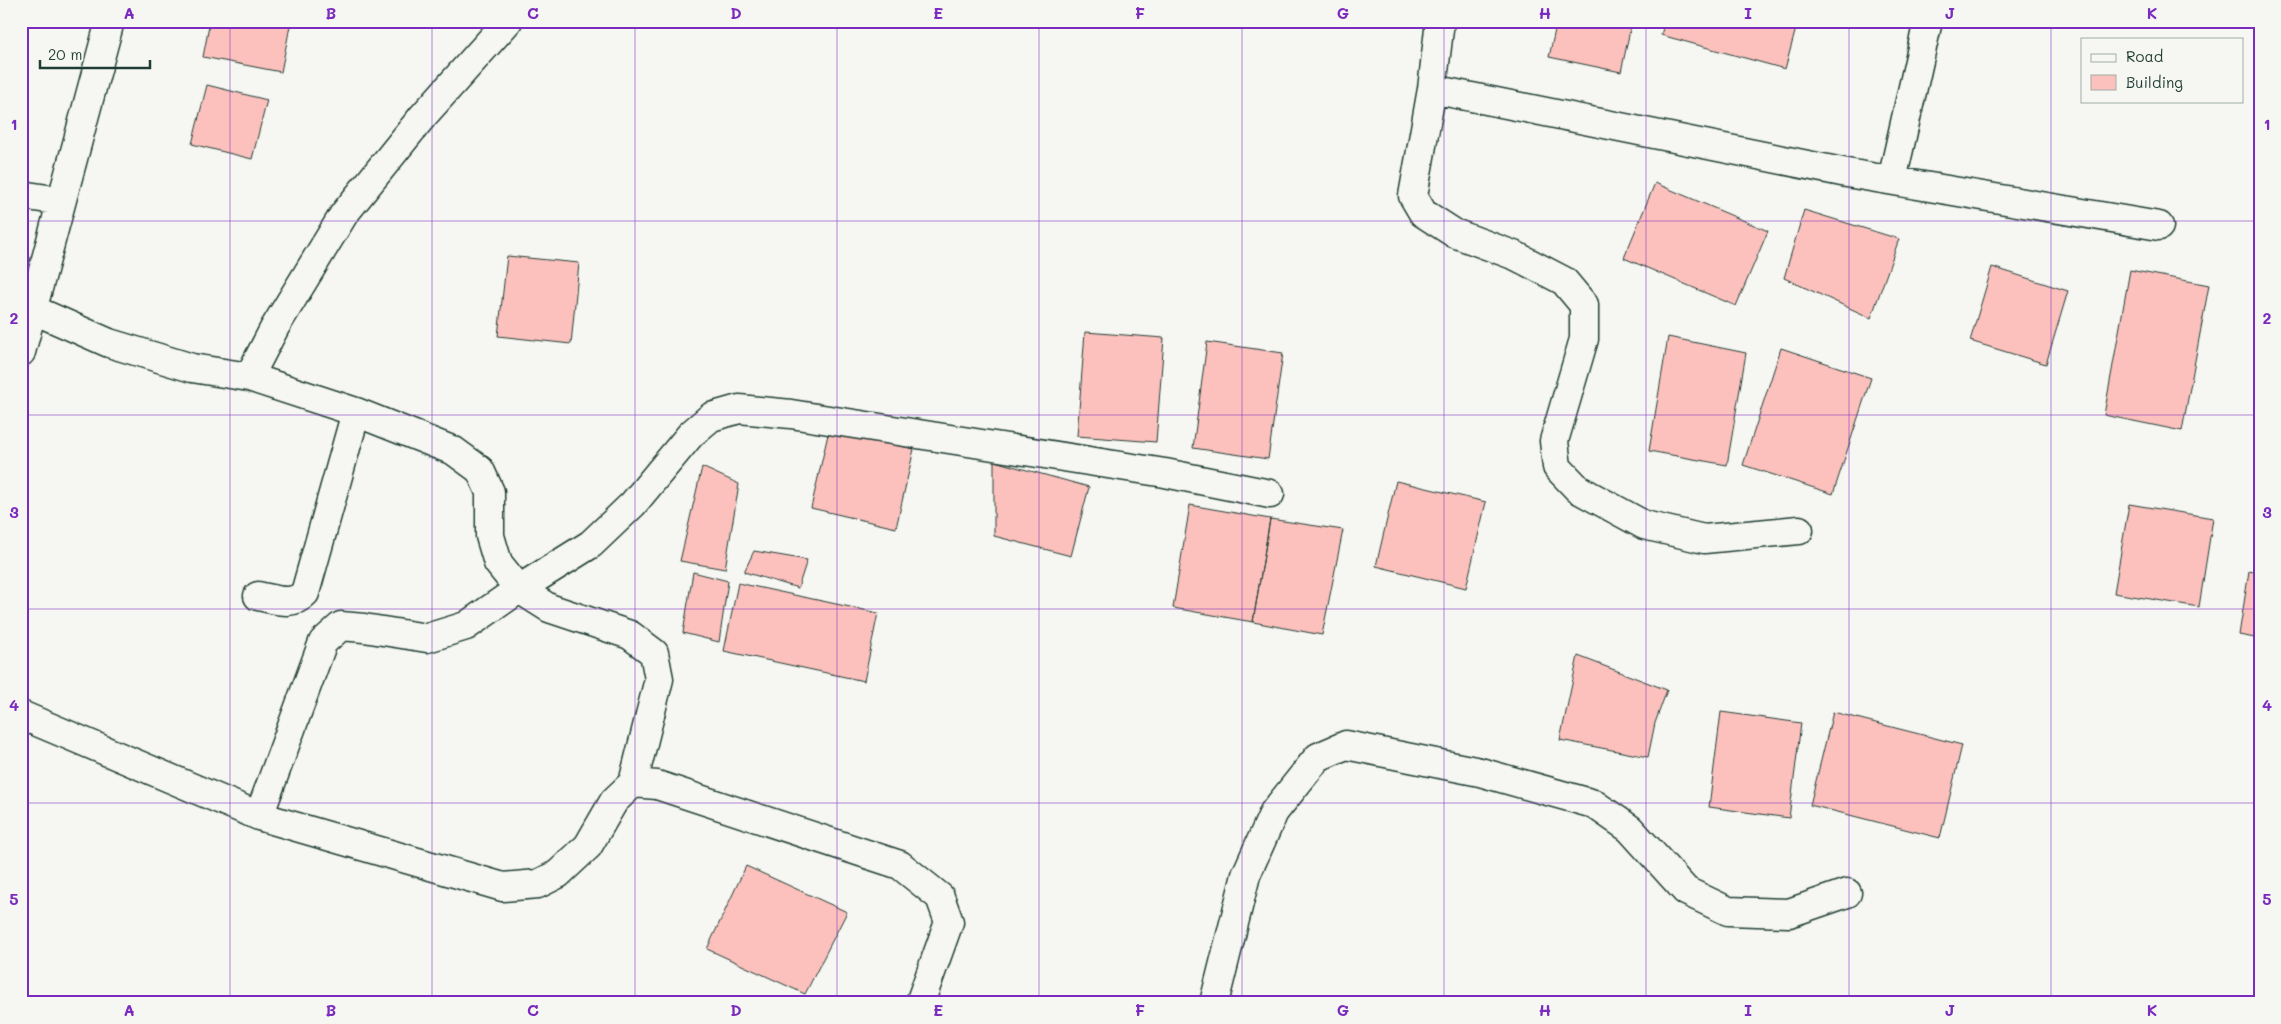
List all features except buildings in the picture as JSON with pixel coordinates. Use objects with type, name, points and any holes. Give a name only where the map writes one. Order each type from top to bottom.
[{"type":"street","points":[[21,352],[34,310],[61,201],[110,21]]},
{"type":"street","points":[[249,377],[275,327],[344,214],[423,116],[508,21]]},
{"type":"street","points":[[1440,21],[1432,89],[1413,196],[1423,213],[1454,232],[1516,256],[1564,281],[1584,305],[1584,339],[1554,441],[1557,467],[1578,489],[1644,525],[1704,539],[1799,530]]},
{"type":"street","points":[[1892,180],[1928,21]]},
{"type":"street","points":[[1432,89],[1837,171],[2159,226]]},
{"type":"street","points":[[21,195],[61,201]]},
{"type":"street","points":[[21,716],[259,816],[503,887],[538,884],[558,874],[588,846],[614,802],[633,783],[659,679],[654,653],[630,635],[549,608],[519,589],[498,563],[490,536],[490,492],[480,470],[454,451],[356,412],[249,377],[192,368],[110,343],[34,310]]},
{"type":"street","points":[[259,816],[323,642],[341,626],[427,638],[466,626],[519,589],[591,544],[633,504],[691,434],[711,417],[738,409],[791,414],[1165,473],[1270,494]]},
{"type":"street","points":[[258,596],[292,602],[300,599],[305,593],[356,412]]},
{"type":"street","points":[[1214,1003],[1246,874],[1274,812],[1318,757],[1346,745],[1480,772],[1594,804],[1630,828],[1686,891],[1728,911],[1789,913],[1847,893]]},
{"type":"street","points":[[633,783],[657,785],[900,865],[940,897],[949,922],[920,1003]]}]
